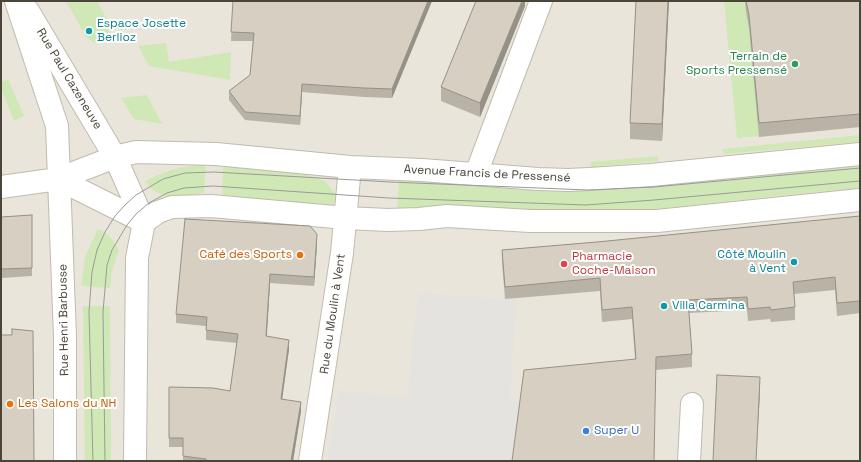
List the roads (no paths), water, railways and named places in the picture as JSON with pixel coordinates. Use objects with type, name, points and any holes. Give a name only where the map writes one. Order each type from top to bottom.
[{"type":"street","name":"Rue Paul Cazeneuve","points":[[16,1],[57,126],[58,179]]},
{"type":"street","name":"Rue Paul Cazeneuve","points":[[23,1],[115,157],[144,222]]},
{"type":"street","points":[[476,174],[541,1]]},
{"type":"street","name":"Avenue Francis de Pressensé","points":[[1,187],[58,179],[115,157],[136,152],[216,154],[350,167],[416,170],[538,179],[589,179],[651,175],[860,154]]},
{"type":"street","name":"Rue du Moulin à Vent","points":[[310,461],[342,253],[350,167]]},
{"type":"street","points":[[58,179],[144,222]]},
{"type":"street","name":"Rue Henri Barbusse","points":[[58,179],[65,337],[65,461]]},
{"type":"street","points":[[135,461],[137,258],[144,222],[158,212],[172,207],[211,206],[346,218],[388,220],[447,216],[530,221],[657,221],[860,200]]},
{"type":"street","points":[[689,461],[692,404]]},
{"type":"tram line","points":[[93,461],[89,312],[92,272],[97,250],[105,232],[115,216],[125,205],[136,195],[163,179],[185,173],[214,172],[390,182],[588,190],[654,187],[860,168]]},
{"type":"tram line","points":[[105,461],[103,312],[107,265],[112,250],[127,225],[136,214],[149,203],[167,193],[184,188],[213,186],[389,198],[586,205],[860,181]]},
{"type":"place","name":"Espace Josette Berlioz","points":[[89,31]]},
{"type":"place","name":"Terrain de Sports Pressensé","points":[[795,64]]},
{"type":"place","name":"Café des Sports","points":[[300,255]]},
{"type":"place","name":"Côté Moulin à Vent","points":[[794,262]]},
{"type":"place","name":"Pharmacie Coche-Maison","points":[[564,264]]},
{"type":"place","name":"Villa Carmina","points":[[664,306]]},
{"type":"place","name":"Les Salons du NH","points":[[10,404]]},
{"type":"place","name":"Super U","points":[[586,431]]}]
